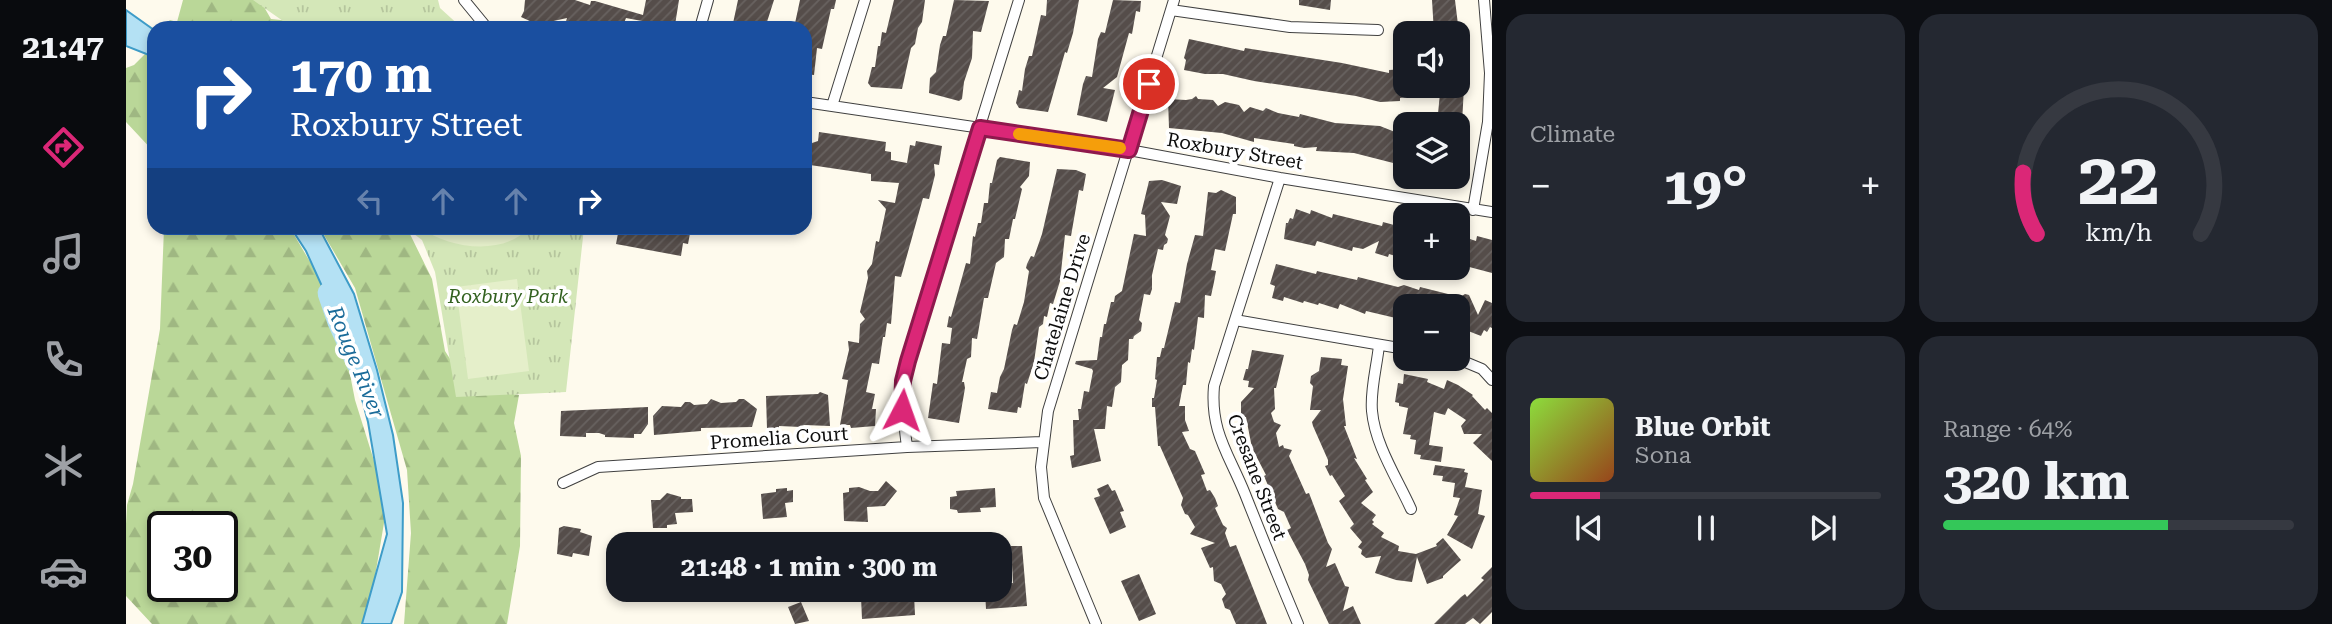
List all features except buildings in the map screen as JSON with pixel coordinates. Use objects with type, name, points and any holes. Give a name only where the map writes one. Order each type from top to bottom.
[{"type":"street","points":[[464,0],[480,21]]},
{"type":"street","points":[[703,21],[708,0]]},
{"type":"street","points":[[832,106],[865,0]]},
{"type":"street","points":[[907,447],[902,410],[903,381],[908,361],[1019,0]]},
{"type":"street","points":[[1473,210],[1486,141],[1491,74],[1484,0]]},
{"type":"street","points":[[1173,5],[1290,27],[1378,30]]},
{"type":"street","name":"Chatelaine Drive","points":[[1096,624],[1044,498],[1042,442],[1048,411],[1173,5]]},
{"type":"street","name":"Roxbury Street","points":[[812,103],[1129,150],[1280,178],[1492,212]]},
{"type":"street","name":"Cresane Street","points":[[1280,178],[1214,386],[1213,418],[1298,624]]},
{"type":"street","points":[[1235,320],[1393,347]]},
{"type":"street","points":[[1380,345],[1372,408],[1373,420],[1377,438],[1411,509]]},
{"type":"street","points":[[1470,364],[1482,369],[1492,380]]},
{"type":"street","name":"Promelia Court","points":[[563,484],[598,467],[907,447],[1042,442]]},
{"type":"green space","points":[[183,0],[260,0],[271,19],[290,21],[177,21]]},
{"type":"green space","points":[[253,0],[438,0],[440,8],[454,21],[283,21]]},
{"type":"green space","points":[[147,55],[147,144],[126,122],[126,68]]},
{"type":"green space","points":[[164,235],[294,235],[322,282],[340,323],[355,400],[380,480],[386,511],[367,624],[152,624],[126,596],[127,505],[160,329]]},
{"type":"green space","points":[[324,235],[410,235],[432,279],[445,351],[468,387],[519,395],[514,423],[521,456],[520,546],[507,624],[404,624],[411,533],[407,470],[355,288]]},
{"type":"green space","name":"Roxbury Park","points":[[415,235],[583,235],[566,392],[456,397],[435,272],[422,240]]},
{"type":"green space","points":[[433,235],[520,235],[505,243],[491,246],[461,245]]},
{"type":"green space","points":[[517,279],[529,371],[468,379],[456,287]]},
{"type":"water","points":[[126,10],[147,25],[147,54],[126,46]]},
{"type":"water","points":[[296,235],[323,235],[354,294],[393,435],[403,503],[402,592],[391,624],[362,624],[387,534],[368,422],[346,339],[306,251]]},
{"type":"waterway","name":"Rouge River","points":[[328,293],[357,364]]},
{"type":"slow traffic","points":[[1019,134],[1120,148]]},
{"type":"route","points":[[902,410],[903,381],[908,361],[980,128],[1129,150],[1149,84]]}]
